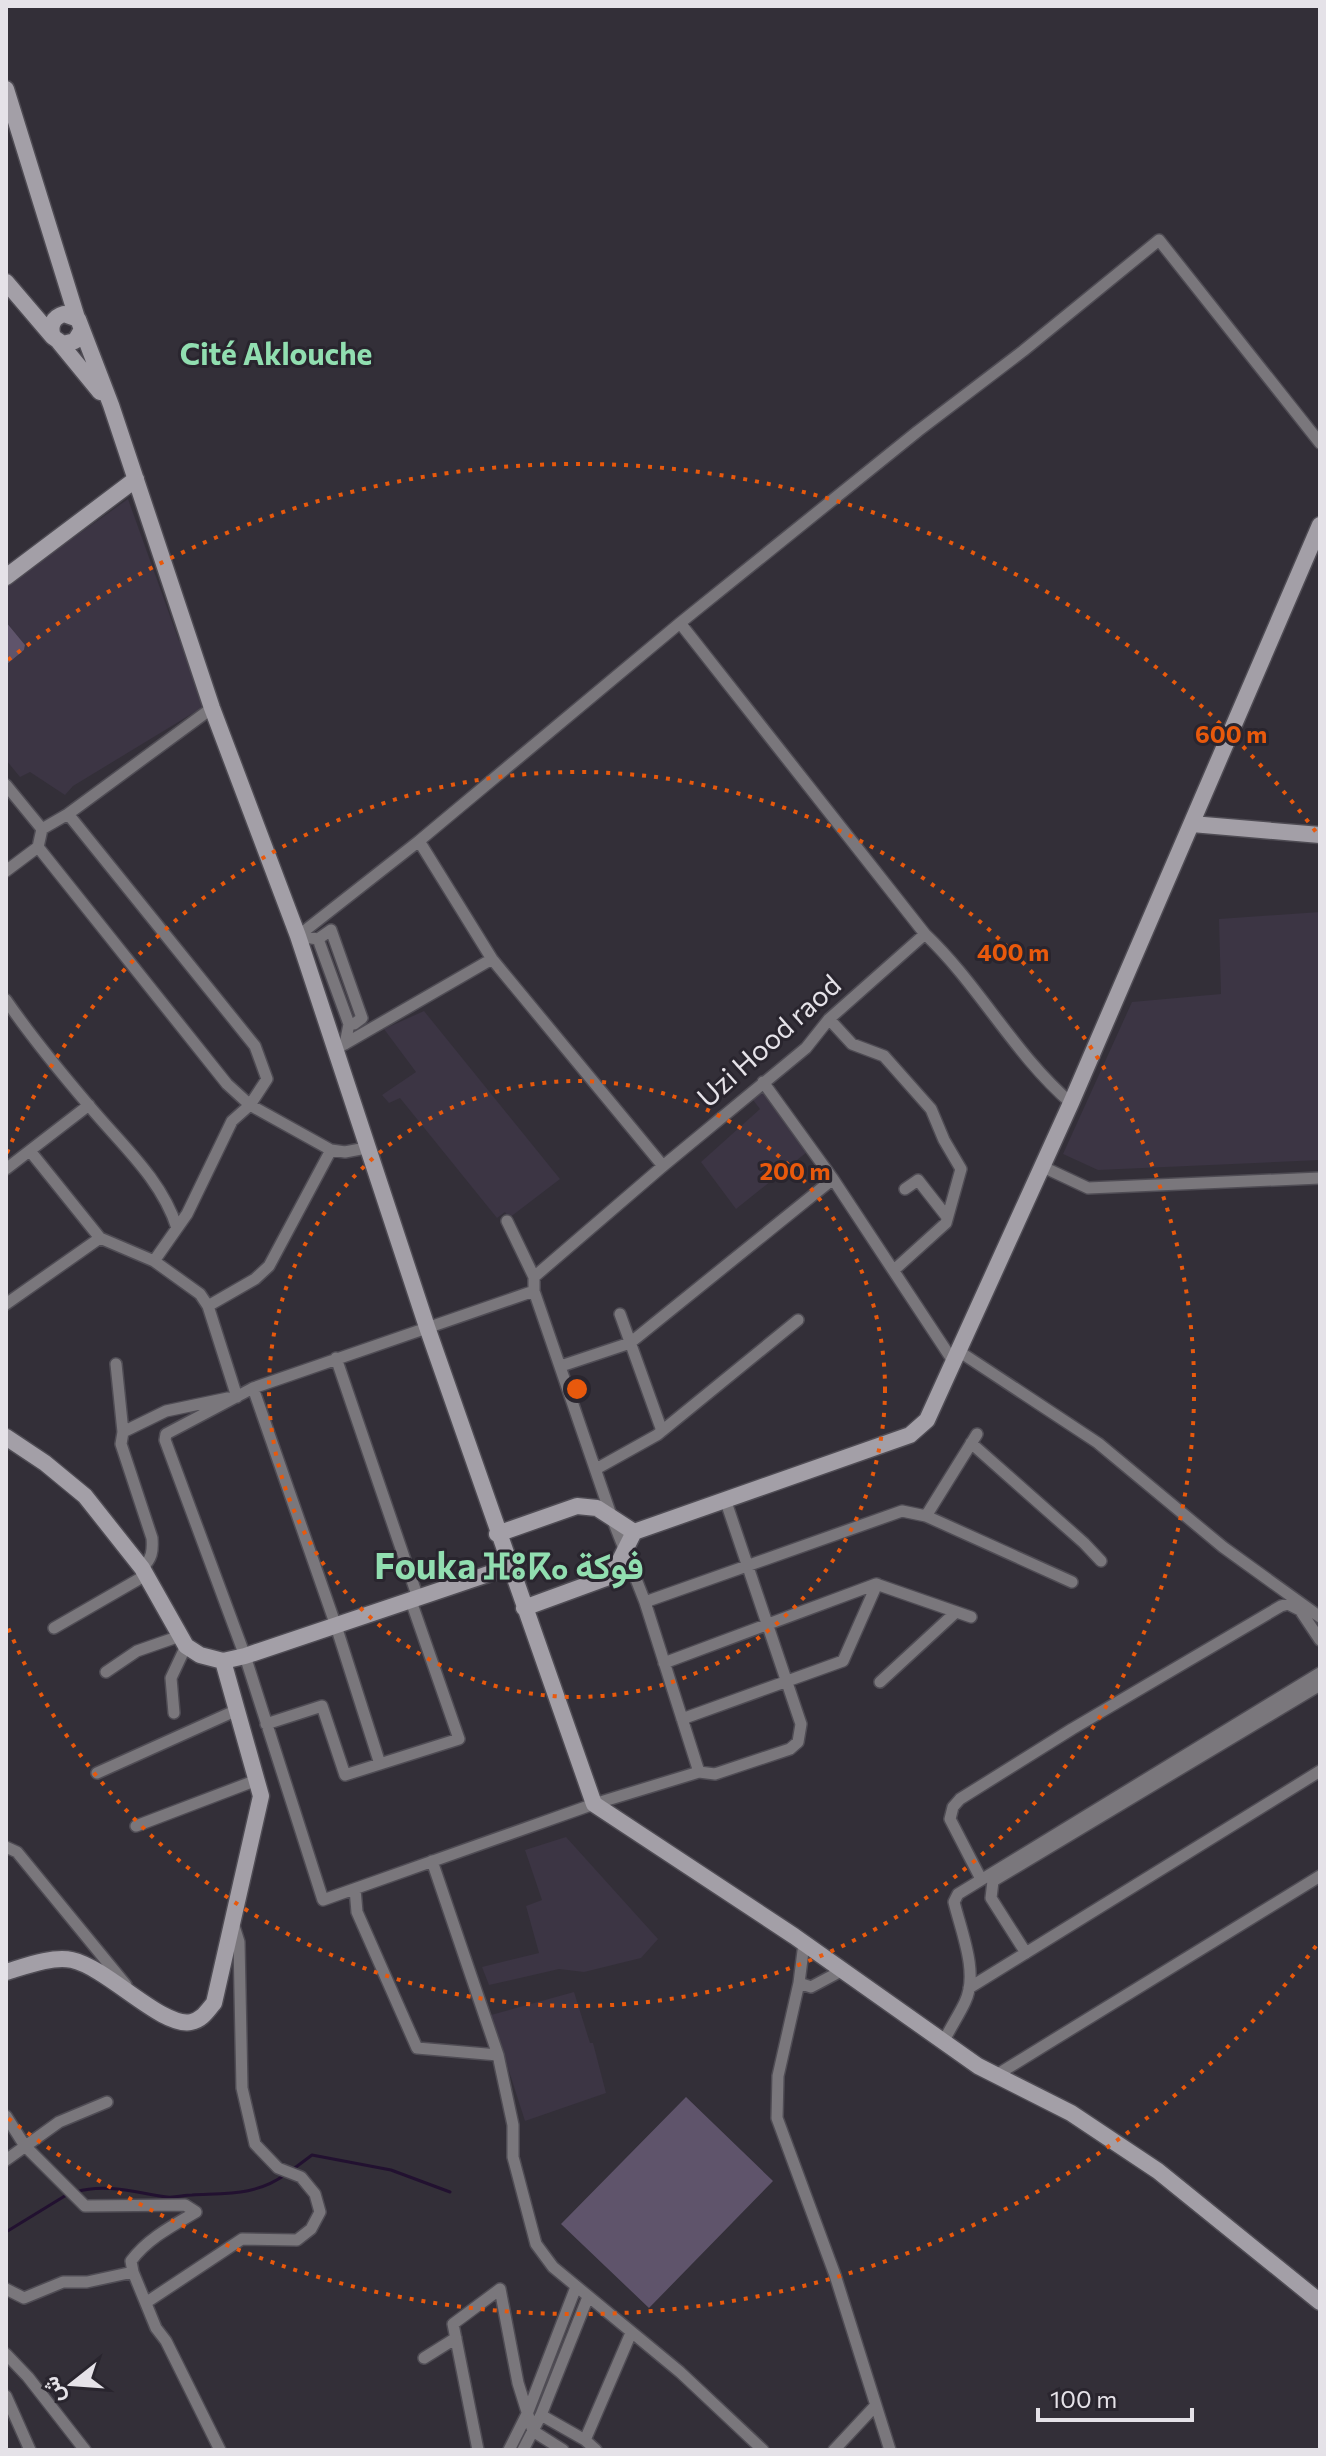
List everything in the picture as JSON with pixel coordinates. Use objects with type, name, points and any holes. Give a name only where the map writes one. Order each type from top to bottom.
[{"type":"main road","points":[[6,89],[79,324],[111,405],[212,708],[341,1046],[366,1148],[497,1534],[594,1804],[804,1943],[978,2066],[1071,2113],[1158,2171],[1320,2302]]},
{"type":"main road","points":[[6,282],[111,405]]},
{"type":"main road","points":[[69,314],[79,324],[75,341],[67,344],[56,339],[51,327],[59,315],[69,314]]},
{"type":"main road","points":[[6,577],[136,479]]},
{"type":"main road","points":[[524,1608],[606,1578],[617,1566],[634,1532],[910,1435],[927,1420],[1071,1103],[1320,525]]},
{"type":"main road","points":[[1192,824],[1320,835]]},
{"type":"main road","points":[[6,1437],[45,1463],[85,1496],[144,1571],[183,1641],[200,1655],[223,1661],[509,1567]]},
{"type":"main road","points":[[497,1534],[577,1506],[597,1508],[634,1532]]},
{"type":"main road","points":[[6,1972],[68,1959],[86,1964],[153,2010],[189,2023],[202,2017],[214,2003],[261,1796],[223,1661]]},
{"type":"street","points":[[298,936],[419,841],[680,623],[1159,240],[1320,443]]},
{"type":"street","points":[[680,623],[925,934],[943,950],[1046,1081],[1071,1103]]},
{"type":"street","points":[[6,871],[38,847],[42,829],[68,814],[212,708]]},
{"type":"street","points":[[6,785],[42,829]]},
{"type":"street","points":[[68,814],[255,1046],[267,1079],[250,1105],[232,1121],[187,1214],[154,1261]]},
{"type":"street","points":[[419,841],[492,959],[663,1166]]},
{"type":"street","points":[[38,847],[227,1084],[250,1105],[331,1150],[345,1152],[366,1148]]},
{"type":"street","points":[[298,936],[318,939],[331,930],[362,1018],[349,1024],[341,1046]]},
{"type":"street","name":"Uzi Hood raod","points":[[534,1277],[806,1048],[829,1019],[925,934]]},
{"type":"street","points":[[341,1046],[492,959]]},
{"type":"street","points":[[6,1000],[29,1033],[164,1196],[177,1228]]},
{"type":"street","points":[[829,1019],[852,1044],[884,1056],[931,1109],[961,1169],[946,1223],[894,1270]]},
{"type":"street","points":[[763,1082],[957,1358],[1098,1443],[1223,1547],[1320,1617]]},
{"type":"street","points":[[6,1169],[89,1105]]},
{"type":"street","points":[[208,1306],[255,1279],[269,1266],[331,1150]]},
{"type":"street","points":[[30,1151],[100,1238],[154,1261],[200,1294],[208,1306],[237,1397]]},
{"type":"street","points":[[1041,1166],[1088,1188],[1320,1178]]},
{"type":"street","points":[[561,1366],[630,1343],[833,1179]]},
{"type":"street","points":[[905,1189],[918,1180],[947,1217]]},
{"type":"street","points":[[507,1221],[534,1277],[534,1291],[624,1552],[645,1602],[699,1772]]},
{"type":"street","points":[[6,1304],[100,1238]]},
{"type":"street","points":[[534,1291],[253,1388],[166,1434],[165,1440],[245,1656],[323,1900],[594,1804],[699,1772],[715,1774],[790,1749],[798,1742],[801,1724],[725,1499]]},
{"type":"street","points":[[620,1314],[662,1431]]},
{"type":"street","points":[[596,1469],[662,1431],[798,1320]]},
{"type":"street","points":[[266,1724],[322,1706],[345,1775],[459,1739],[336,1358]]},
{"type":"street","points":[[54,1628],[144,1571],[153,1549],[121,1444],[123,1432],[116,1364]]},
{"type":"street","points":[[253,1388],[336,1626],[380,1764]]},
{"type":"street","points":[[123,1432],[166,1411],[237,1397]]},
{"type":"street","points":[[926,1516],[974,1438],[1101,1561]]},
{"type":"street","points":[[645,1602],[902,1511],[926,1516],[1072,1582]]},
{"type":"street","points":[[664,1663],[877,1584],[971,1617]]},
{"type":"street","points":[[682,1719],[843,1661],[877,1584]]},
{"type":"street","points":[[981,1879],[950,1819],[953,1807],[960,1799],[1083,1722],[1281,1606],[1288,1604],[1300,1610],[1320,1640]]},
{"type":"street","points":[[880,1682],[956,1612]]},
{"type":"street","points":[[106,1672],[137,1651],[183,1641]]},
{"type":"street","points":[[174,1713],[171,1678],[183,1641]]},
{"type":"street","points":[[944,2041],[966,2001],[969,1988],[970,1967],[954,1902],[958,1894],[1320,1673]]},
{"type":"street","points":[[1026,1953],[991,1898],[993,1881],[1320,1685]]},
{"type":"street","points":[[97,1773],[237,1710]]},
{"type":"street","points":[[969,1988],[1320,1771]]},
{"type":"street","points":[[136,1826],[257,1780]]},
{"type":"street","points":[[6,1847],[17,1852],[134,1995]]},
{"type":"street","points":[[432,1861],[498,2055],[513,2125],[513,2157],[536,2244],[553,2267],[680,2372],[763,2450]]},
{"type":"street","points":[[998,2074],[1320,1876]]},
{"type":"street","points":[[355,1889],[357,1912],[417,2048],[498,2055]]},
{"type":"street","points":[[147,2302],[242,2239],[297,2240],[311,2229],[320,2212],[315,2194],[301,2177],[278,2168],[255,2144],[242,2088],[239,1942],[233,1921]]},
{"type":"street","points":[[804,1943],[799,1983],[778,2076],[777,2118],[835,2275],[890,2450]]},
{"type":"street","points":[[799,1983],[811,1987],[843,1970]]},
{"type":"street","points":[[6,2160],[59,2122],[107,2102]]},
{"type":"street","points":[[6,2116],[25,2146],[85,2206],[185,2205],[196,2212],[165,2230],[139,2250],[131,2261],[156,2328],[166,2341],[220,2450]]},
{"type":"street","points":[[6,2289],[24,2298],[63,2282],[87,2282],[133,2272]]},
{"type":"street","points":[[509,2450],[527,2414],[576,2287]]},
{"type":"street","points":[[478,2450],[453,2324],[500,2289],[533,2431],[563,2450]]},
{"type":"street","points":[[523,2450],[541,2415],[588,2297]]},
{"type":"street","points":[[585,2440],[631,2333]]},
{"type":"street","points":[[424,2358],[456,2338]]},
{"type":"street","points":[[6,2354],[85,2450]]},
{"type":"street","points":[[6,2396],[30,2450]]},
{"type":"street","points":[[834,2450],[876,2405]]},
{"type":"street","points":[[541,2415],[585,2440],[596,2450]]},
{"type":"shaded area","points":[[128,499],[179,641],[183,640],[203,707],[73,786],[65,795],[30,772],[20,777],[6,760],[6,665],[24,650],[25,645],[6,622],[6,586]]},
{"type":"shaded area","points":[[6,622],[25,645],[24,650],[6,665]]},
{"type":"shaded area","points":[[1320,912],[1320,1160],[1098,1170],[1063,1154],[1132,1002],[1221,994],[1219,919]]},
{"type":"shaded area","points":[[424,1011],[560,1179],[509,1218],[505,1212],[497,1218],[400,1098],[389,1103],[382,1095],[416,1072],[384,1029]]},
{"type":"shaded area","points":[[762,1086],[807,1152],[736,1209],[701,1162],[760,1109],[750,1096]]},
{"type":"shaded area","points":[[566,1837],[658,1939],[641,1958],[584,1972],[559,1969],[489,1985],[482,1967],[539,1953],[526,1906],[542,1900],[525,1850]]},
{"type":"shaded area","points":[[574,1992],[590,2043],[593,2043],[606,2093],[525,2121],[491,2015]]},
{"type":"shaded area","points":[[686,2097],[773,2181],[649,2308],[561,2224]]},
{"type":"waterway","points":[[292,2170],[312,2155],[391,2170],[450,2192]]},
{"type":"waterway","points":[[76,2192],[110,2189],[170,2197],[229,2193],[252,2190],[286,2174]]},
{"type":"waterway","points":[[6,2232],[68,2194]]},
{"type":"district","name":"Cité Aklouche","points":[[276,355]]},
{"type":"district","name":"Fouka ⴼⵓⴽⴰ فوكة","points":[[509,1566]]}]
